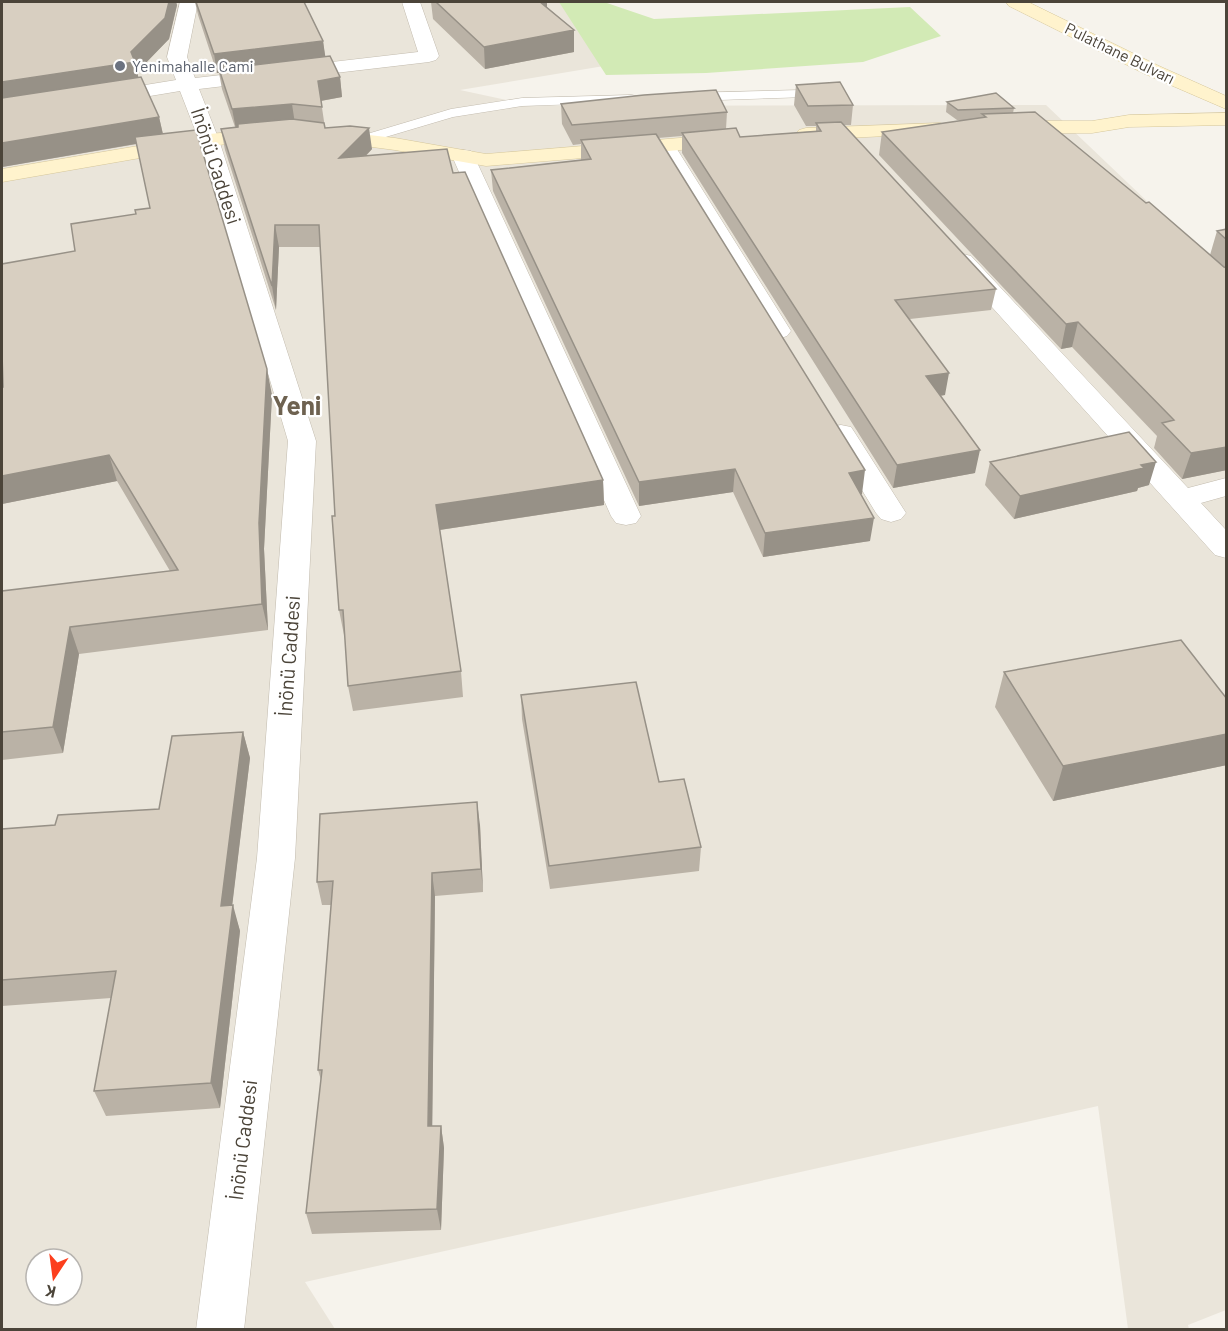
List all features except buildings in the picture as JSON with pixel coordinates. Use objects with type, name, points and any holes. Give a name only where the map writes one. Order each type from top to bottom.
[{"type":"street","name":"İnönü Caddesi","points":[[189,2],[177,57],[209,140],[302,441],[276,858],[220,1329]]},
{"type":"street","points":[[81,102],[173,87],[429,56],[411,2]]},
{"type":"street","name":"Pulathane Bulvarı","points":[[1015,2],[1152,70],[1227,103]]},
{"type":"street","points":[[987,127],[1050,125],[1092,127],[1129,122],[1227,119]]},
{"type":"street","points":[[1050,125],[1077,149]]},
{"type":"street","points":[[786,135],[963,128]]},
{"type":"street","points":[[844,132],[869,158]]},
{"type":"street","points":[[2,176],[209,140],[284,133]]},
{"type":"street","points":[[306,134],[362,140],[486,160],[753,138]]},
{"type":"street","points":[[664,146],[790,350]]},
{"type":"street","points":[[463,156],[626,516]]},
{"type":"street","points":[[949,246],[1227,548]]},
{"type":"street","points":[[828,411],[891,513]]},
{"type":"street","points":[[1182,500],[1227,487]]},
{"type":"lane","points":[[674,98],[803,94]]},
{"type":"lane","points":[[362,140],[451,113],[522,102],[651,98]]},
{"type":"shaded area","points":[[2,2],[591,2],[664,56],[460,90],[535,106],[1046,105],[1212,263],[1226,260],[1226,1310],[1188,1325],[1189,1329],[1128,1329],[1098,1106],[305,1282],[335,1329],[2,1330]]},
{"type":"green space","points":[[559,2],[604,2],[654,19],[910,7],[941,36],[863,62],[706,73],[606,75]]},
{"type":"place","name":"Yenimahalle Cami","points":[[120,66]]},
{"type":"district","name":"Yeni","points":[[297,406]]}]
